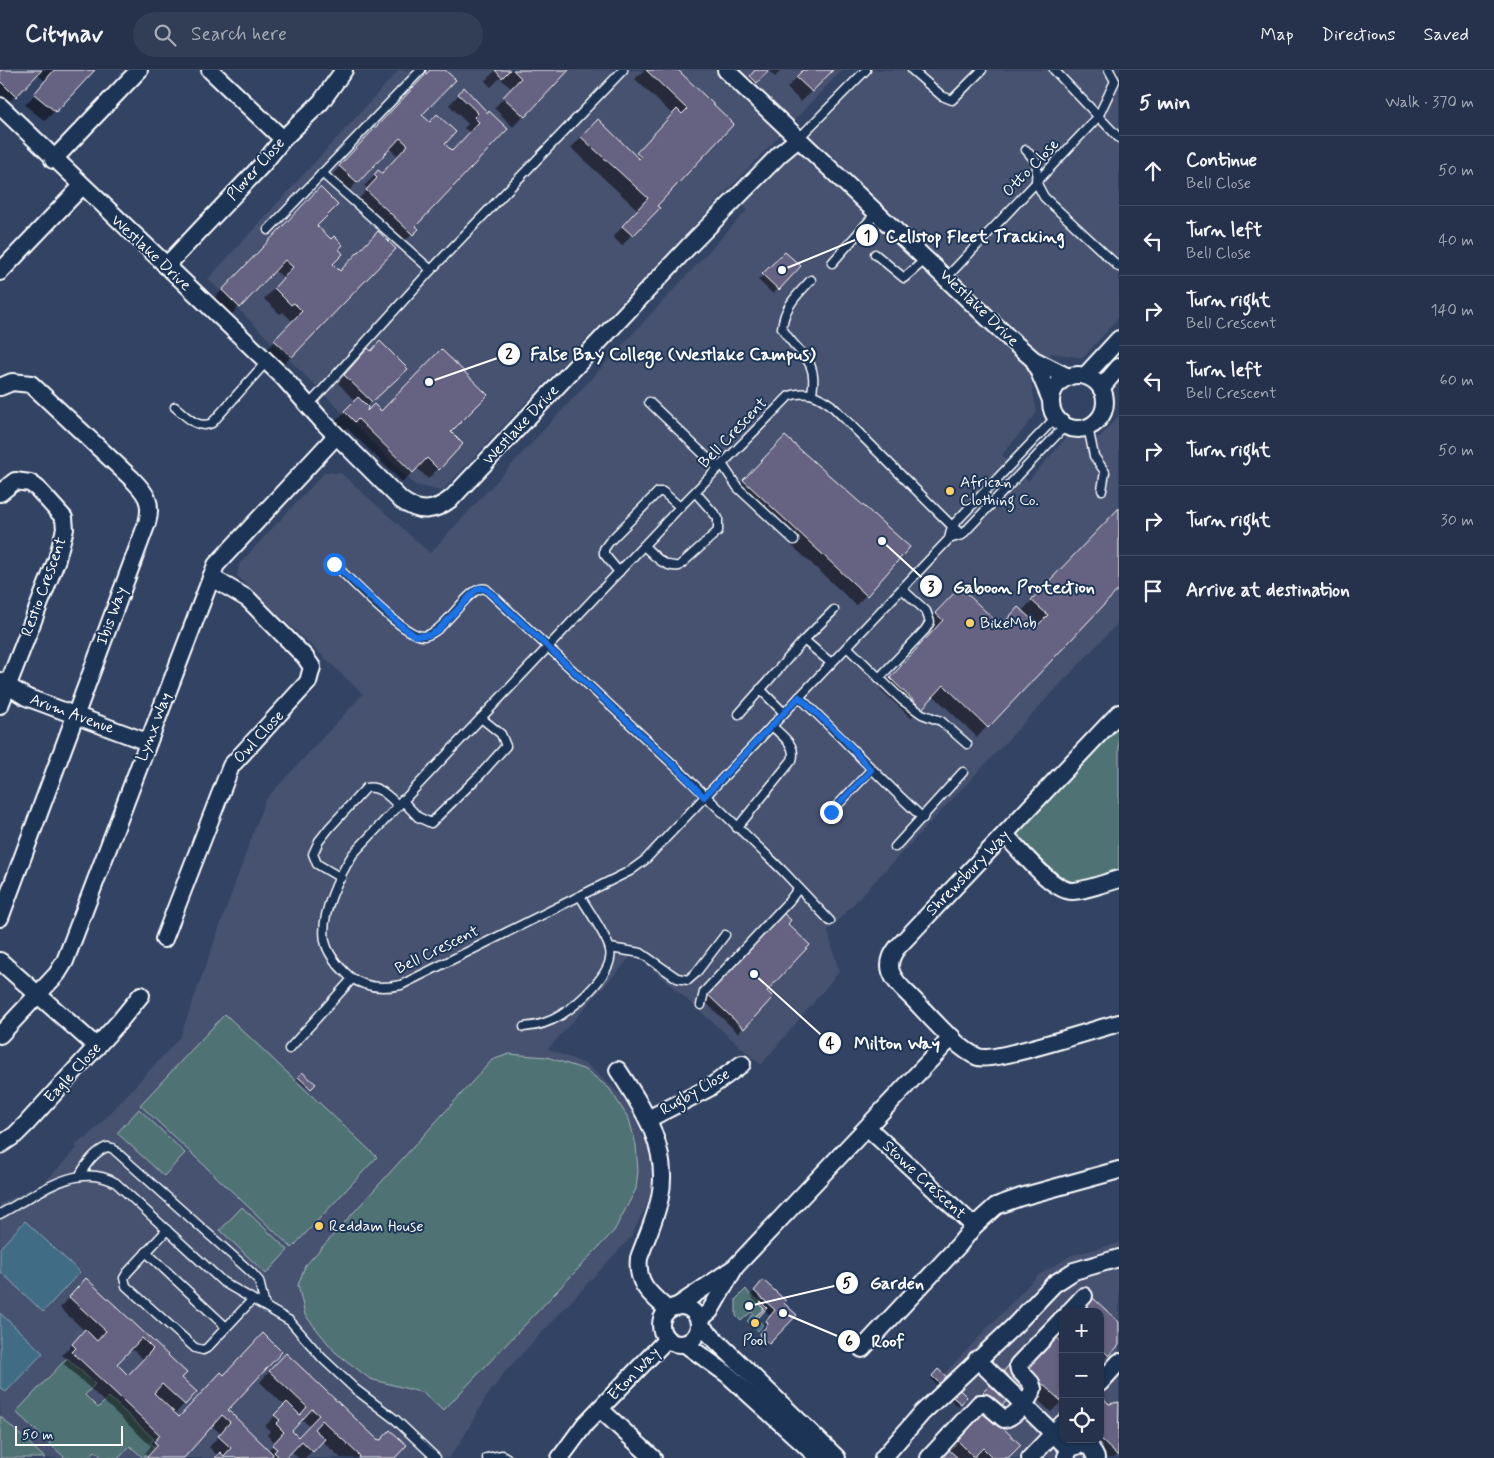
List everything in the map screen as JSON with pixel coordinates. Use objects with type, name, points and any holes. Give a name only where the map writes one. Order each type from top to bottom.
[{"type":"street","points":[[54,160],[139,70]]},
{"type":"street","points":[[210,70],[283,139]]},
{"type":"street","name":"Plover Close","points":[[166,266],[263,164],[283,139],[321,102],[342,70]]},
{"type":"street","points":[[726,70],[798,139]]},
{"type":"street","name":"Westlake Drive","points":[[0,106],[54,160],[267,362],[336,436],[408,506],[424,511],[440,507],[483,466],[688,247],[780,154],[798,139],[1034,360],[1068,377]]},
{"type":"street","points":[[0,272],[82,186]]},
{"type":"street","points":[[1086,376],[1119,339]]},
{"type":"street","name":"Westlake Drive","points":[[1034,360],[1051,400]]},
{"type":"street","points":[[1101,388],[1119,367]]},
{"type":"street","points":[[1086,376],[1101,388],[1105,400],[1104,410],[1098,420],[1088,427],[1075,429],[1060,422],[1051,400],[1056,386],[1068,377],[1086,376]]},
{"type":"street","name":"Ibis Way","points":[[0,387],[12,382],[31,384],[144,491],[150,504],[147,523],[74,714],[0,918]]},
{"type":"street","name":"Lynx Way","points":[[0,1036],[57,974],[72,947],[147,742],[211,577],[224,554],[336,436]]},
{"type":"street","name":"Restio Crescent","points":[[0,493],[15,481],[30,483],[58,510],[64,518],[65,529],[57,559],[3,684],[0,705]]},
{"type":"street","name":"Owl Close","points":[[164,939],[231,766],[251,742],[302,690],[312,672],[312,667],[305,656],[248,599],[211,577]]},
{"type":"street","name":"Arum Avenue","points":[[3,684],[26,697],[147,742]]},
{"type":"street","name":"Shrewsbury Way","points":[[1119,714],[897,948],[889,962],[894,979],[952,1037],[972,1054],[984,1058],[991,1058],[1119,1023]]},
{"type":"street","points":[[1005,835],[1051,882],[1063,890],[1074,891],[1119,879]]},
{"type":"street","points":[[0,961],[97,1047]]},
{"type":"street","name":"Eagle Close","points":[[0,1145],[20,1130],[97,1047],[141,995]]},
{"type":"street","points":[[735,1267],[710,1311],[699,1322],[696,1337],[684,1344],[678,1344],[668,1339],[662,1328],[664,1316],[735,1267],[952,1037]]},
{"type":"street","name":"Rugby Close","points":[[648,1119],[709,1088],[742,1064]]},
{"type":"street","name":"Rugby Close","points":[[618,1070],[648,1119],[654,1132],[660,1156],[662,1190],[639,1258],[638,1274],[646,1291],[672,1309]]},
{"type":"street","name":"Stowe Crescent","points":[[868,1128],[974,1226],[1004,1202],[1119,1170]]},
{"type":"street","points":[[862,1349],[959,1246],[974,1226]]},
{"type":"street","points":[[882,1458],[922,1413],[1014,1326],[1054,1284],[1074,1271],[1119,1258]]},
{"type":"street","points":[[1073,1308],[1084,1296]]},
{"type":"street","points":[[672,1309],[689,1308],[694,1312],[699,1322],[739,1362],[756,1389],[820,1458]]},
{"type":"street","points":[[928,1458],[980,1403],[985,1403],[1004,1419],[1010,1417],[1033,1389],[1031,1383],[1019,1370],[1018,1365],[1059,1322]]},
{"type":"street","name":"Eton Way","points":[[560,1458],[585,1424],[668,1339]]},
{"type":"street","points":[[684,1344],[727,1374],[756,1389],[837,1458]]},
{"type":"street","points":[[977,1360],[1022,1404],[1058,1428],[1067,1454],[1078,1444],[1087,1445],[1094,1452],[1096,1458]]},
{"type":"street","points":[[1104,1379],[1119,1362]]},
{"type":"street","name":"Eton Way","points":[[600,1410],[653,1458]]},
{"type":"street","points":[[1030,1458],[1058,1428]]},
{"type":"lane","points":[[268,230],[421,70]]},
{"type":"lane","points":[[309,405],[431,270],[623,70]]},
{"type":"lane","points":[[798,139],[866,70]]},
{"type":"lane","points":[[912,70],[942,96],[952,100],[982,70]]},
{"type":"lane","points":[[1054,70],[1119,138]]},
{"type":"lane","name":"Otto Close","points":[[947,277],[1098,117],[1106,97],[1116,81],[1109,70]]},
{"type":"lane","points":[[1026,150],[1037,163],[1036,182],[1044,197],[1119,268]]},
{"type":"lane","points":[[322,173],[431,270]]},
{"type":"lane","points":[[832,263],[877,212]]},
{"type":"lane","points":[[875,254],[904,278],[927,258]]},
{"type":"lane","points":[[811,280],[788,306],[782,328],[812,366],[814,383],[812,394],[831,405],[962,535]]},
{"type":"lane","points":[[175,407],[197,424],[206,426],[212,424],[267,362]]},
{"type":"lane","name":"Bell Crescent","points":[[812,394],[803,392],[789,396],[680,507],[353,854],[328,911],[325,944],[337,964],[352,978],[365,985],[379,988],[401,985],[630,871],[645,860],[902,590],[949,539],[952,526]]},
{"type":"lane","points":[[649,402],[720,466],[738,488],[794,540]]},
{"type":"lane","points":[[952,526],[1060,422]]},
{"type":"lane","points":[[949,539],[962,535],[1060,422]]},
{"type":"lane","points":[[1088,427],[1094,456],[1105,472],[1102,490]]},
{"type":"lane","points":[[620,572],[604,554],[604,549],[609,542],[658,492],[663,492],[680,507]]},
{"type":"lane","points":[[644,546],[664,564],[671,567],[679,566],[718,531],[718,518],[695,492]]},
{"type":"lane","points":[[334,564],[399,624],[415,636],[429,635],[438,630],[479,588],[486,589],[679,770],[704,797],[782,870],[830,921]]},
{"type":"lane","points":[[879,678],[925,630],[930,622],[926,611],[902,590]]},
{"type":"lane","points":[[739,714],[804,640],[834,610]]},
{"type":"lane","points":[[804,640],[831,663]]},
{"type":"lane","points":[[847,647],[915,710],[941,721],[967,744]]},
{"type":"lane","points":[[760,689],[784,713]]},
{"type":"lane","points":[[799,697],[843,738],[871,770],[922,818]]},
{"type":"lane","points":[[341,878],[317,864],[314,854],[319,841],[366,788],[374,787],[379,789],[400,802],[418,817],[431,823],[480,775],[506,746],[501,734],[481,718]]},
{"type":"lane","points":[[737,828],[792,760],[794,755],[792,746],[772,726]]},
{"type":"lane","points":[[831,812],[871,770]]},
{"type":"lane","points":[[895,847],[963,772]]},
{"type":"lane","points":[[701,1005],[704,992],[798,889]]},
{"type":"lane","points":[[524,1027],[547,1022],[560,1016],[574,1005],[603,975],[611,960],[610,948],[580,896]]},
{"type":"lane","points":[[610,948],[642,953],[677,978],[688,980],[696,973],[725,935]]},
{"type":"lane","points":[[289,1049],[352,978]]},
{"type":"lane","points":[[80,1175],[99,1151],[106,1147],[112,1148],[252,1273],[259,1281],[265,1306]]},
{"type":"lane","points":[[0,1214],[59,1183],[80,1175],[96,1174],[116,1183],[223,1282],[290,1321],[317,1352],[349,1383],[396,1420],[436,1458]]},
{"type":"lane","points":[[167,1230],[127,1273],[124,1282],[126,1286],[199,1350],[207,1348],[252,1300]]},
{"type":"lane","points":[[146,1252],[226,1327]]},
{"type":"lane","points":[[487,1458],[502,1456],[507,1458]]},
{"type":"shaded area","points":[[399,70],[842,70],[442,491],[415,485],[208,279]]},
{"type":"shaded area","points":[[866,70],[1119,70],[1119,317],[1083,358],[1052,353],[1030,375],[1037,413],[1002,455],[1028,481],[1066,438],[1100,437],[1119,415],[1119,622],[828,931],[839,972],[761,1065],[634,953],[548,1049],[588,1065],[625,1099],[646,1142],[652,1171],[652,1194],[631,1237],[506,1371],[485,1399],[460,1443],[449,1458],[0,1458],[0,1204],[45,1182],[77,1148],[75,1146],[82,1138],[85,1140],[180,1037],[265,800],[363,694],[237,576],[239,564],[325,472],[341,473],[430,553],[747,210],[736,198]]},
{"type":"shaded area","points":[[25,1221],[80,1272],[43,1312],[0,1271],[0,1248]]},
{"type":"shaded area","points":[[1119,1243],[1119,1458],[915,1458],[967,1400],[941,1377],[1037,1276],[1072,1255]]},
{"type":"shaded area","points":[[0,1313],[43,1353],[6,1392],[0,1387]]},
{"type":"shaded area","name":"Pool","points":[[752,1315],[763,1325],[758,1331],[747,1321]]},
{"type":"green space","points":[[1119,713],[1119,879],[1074,891],[1005,835]]},
{"type":"green space","points":[[225,1014],[377,1157],[292,1248],[140,1105]]},
{"type":"green space","points":[[509,1054],[547,1057],[586,1070],[609,1088],[629,1119],[636,1145],[638,1171],[636,1189],[614,1231],[443,1411],[424,1393],[370,1379],[335,1352],[305,1315],[298,1285],[305,1266],[492,1060]]},
{"type":"green space","points":[[139,1109],[185,1153],[164,1176],[117,1133]]},
{"type":"green space","points":[[242,1207],[288,1250],[266,1274],[220,1230]]},
{"type":"green space","points":[[746,1289],[750,1295],[761,1302],[759,1304],[764,1309],[756,1316],[751,1312],[741,1321],[736,1316],[736,1299]]},
{"type":"green space","points":[[67,1358],[95,1384],[85,1395],[98,1408],[109,1397],[154,1439],[150,1443],[154,1446],[143,1458],[130,1446],[119,1458],[103,1458],[95,1451],[88,1458],[65,1458],[16,1412]]},
{"type":"green space","points":[[0,1416],[45,1458],[0,1458]]},
{"type":"building","points":[[0,70],[42,70],[16,97],[0,81]]},
{"type":"building","points":[[54,70],[95,70],[56,112],[34,94]]},
{"type":"building","points":[[430,70],[445,70],[456,80],[422,115],[430,122],[437,114],[456,132],[445,144],[452,151],[479,122],[474,117],[478,113],[458,94],[464,87],[488,113],[489,111],[508,129],[416,226],[419,229],[413,235],[366,190],[377,178],[374,175],[378,170],[382,173],[408,145],[400,138],[358,183],[339,166]]},
{"type":"building","points":[[495,70],[510,70],[502,78]]},
{"type":"building","points":[[513,70],[569,70],[525,117],[503,97],[521,78]]},
{"type":"building","points":[[646,70],[678,70],[734,124],[657,206],[660,208],[633,236],[622,226],[648,198],[581,137],[598,119],[639,159],[641,157],[636,153],[677,109],[682,114],[687,109]]},
{"type":"building","points":[[755,70],[769,70],[757,83],[750,76]]},
{"type":"building","points":[[803,70],[833,70],[812,92],[796,77]]},
{"type":"building","points":[[320,187],[338,205],[317,226],[331,239],[334,236],[343,245],[339,249],[343,254],[333,264],[340,271],[378,231],[396,249],[292,357],[274,340],[302,311],[294,303],[291,305],[274,288],[293,267],[285,260],[240,308],[222,290]]},
{"type":"building","points":[[785,252],[801,266],[779,290],[762,274]]},
{"type":"building","points":[[380,341],[408,369],[372,402],[344,375],[368,348],[371,351]]},
{"type":"building","points":[[441,349],[488,395],[451,432],[463,444],[439,470],[427,458],[413,473],[358,419],[355,422],[344,411],[358,397],[368,407],[367,411],[374,404],[381,411]]},
{"type":"building","points":[[785,436],[910,547],[867,596],[743,480]]},
{"type":"building","points":[[1119,508],[1119,589],[988,728],[944,685],[922,709],[890,678],[943,620],[935,613],[960,587],[1001,626],[1018,607],[1038,625],[1048,615],[1031,600]]},
{"type":"building","points":[[783,913],[791,920],[788,924],[810,945],[767,991],[773,997],[744,1029],[707,994]]},
{"type":"building","points":[[302,1072],[316,1084],[311,1089],[298,1077]]},
{"type":"building","points":[[86,1278],[187,1373],[182,1378],[197,1392],[185,1405],[162,1384],[154,1393],[179,1417],[221,1372],[224,1375],[263,1333],[282,1352],[228,1410],[273,1454],[272,1457],[215,1458],[220,1452],[224,1456],[231,1448],[218,1436],[230,1422],[222,1415],[184,1458],[146,1458],[158,1445],[154,1442],[160,1435],[72,1352],[76,1348],[72,1344],[85,1329],[97,1341],[106,1331],[69,1297]],"holes":[[[142,1338],[153,1349],[128,1375],[117,1364]]]},
{"type":"building","points":[[763,1280],[786,1301],[784,1303],[797,1315],[769,1344],[759,1335],[768,1324],[766,1321],[775,1310],[754,1291]]},
{"type":"building","points":[[1092,1297],[1104,1308],[1082,1308]]},
{"type":"building","points":[[761,1302],[767,1308],[758,1318],[756,1316],[764,1309],[759,1304]]},
{"type":"building","points":[[1104,1308],[1119,1322],[1119,1345],[1109,1356],[1104,1352]]},
{"type":"building","points":[[1054,1335],[1059,1339],[1059,1399],[1025,1368]]},
{"type":"building","points":[[286,1353],[377,1439],[381,1440],[390,1430],[407,1445],[395,1458],[359,1458],[360,1456],[322,1420],[314,1429],[325,1439],[313,1452],[302,1441],[286,1458],[280,1458],[274,1452],[277,1449],[272,1445],[284,1432],[276,1424],[280,1420],[274,1415],[287,1402],[300,1415],[307,1407],[269,1371]],"holes":[[[312,1409],[319,1415],[298,1437],[292,1431]]]},
{"type":"building","points":[[1009,1365],[1026,1381],[1019,1389],[1002,1373]]},
{"type":"building","points":[[938,1369],[950,1380],[943,1387],[932,1376]]},
{"type":"building","points":[[990,1385],[1007,1400],[1000,1408],[983,1392]]},
{"type":"building","points":[[956,1386],[967,1397],[961,1404],[949,1394]]},
{"type":"building","points":[[1104,1399],[1109,1404],[1119,1402],[1118,1456],[1104,1443]]},
{"type":"building","points":[[984,1410],[1021,1445],[1008,1458],[993,1458],[983,1448],[974,1457],[956,1439]]},
{"type":"building","points":[[948,1449],[958,1458],[939,1458]]},
{"type":"place","name":"Cellstop Fleet Tracking","points":[[782,270]]},
{"type":"place","name":"False Bay College (Westlake Campus)","points":[[429,382]]},
{"type":"place","name":"African Clothing Co.","points":[[950,491]]},
{"type":"place","name":"Gaboon Protection","points":[[882,541]]},
{"type":"place","name":"BikeMob","points":[[970,623]]},
{"type":"place","name":"Milton Way","points":[[754,974]]},
{"type":"place","name":"Reddam House","points":[[319,1226]]},
{"type":"place","name":"Garden","points":[[749,1306]]},
{"type":"place","name":"Roof","points":[[783,1313]]},
{"type":"place","name":"Pool","points":[[755,1323]]},
{"type":"route","points":[[334,564],[364,593],[415,636],[429,635],[438,630],[474,592],[479,588],[485,588],[679,770],[704,797],[799,697],[859,754],[871,770],[831,812]]}]
